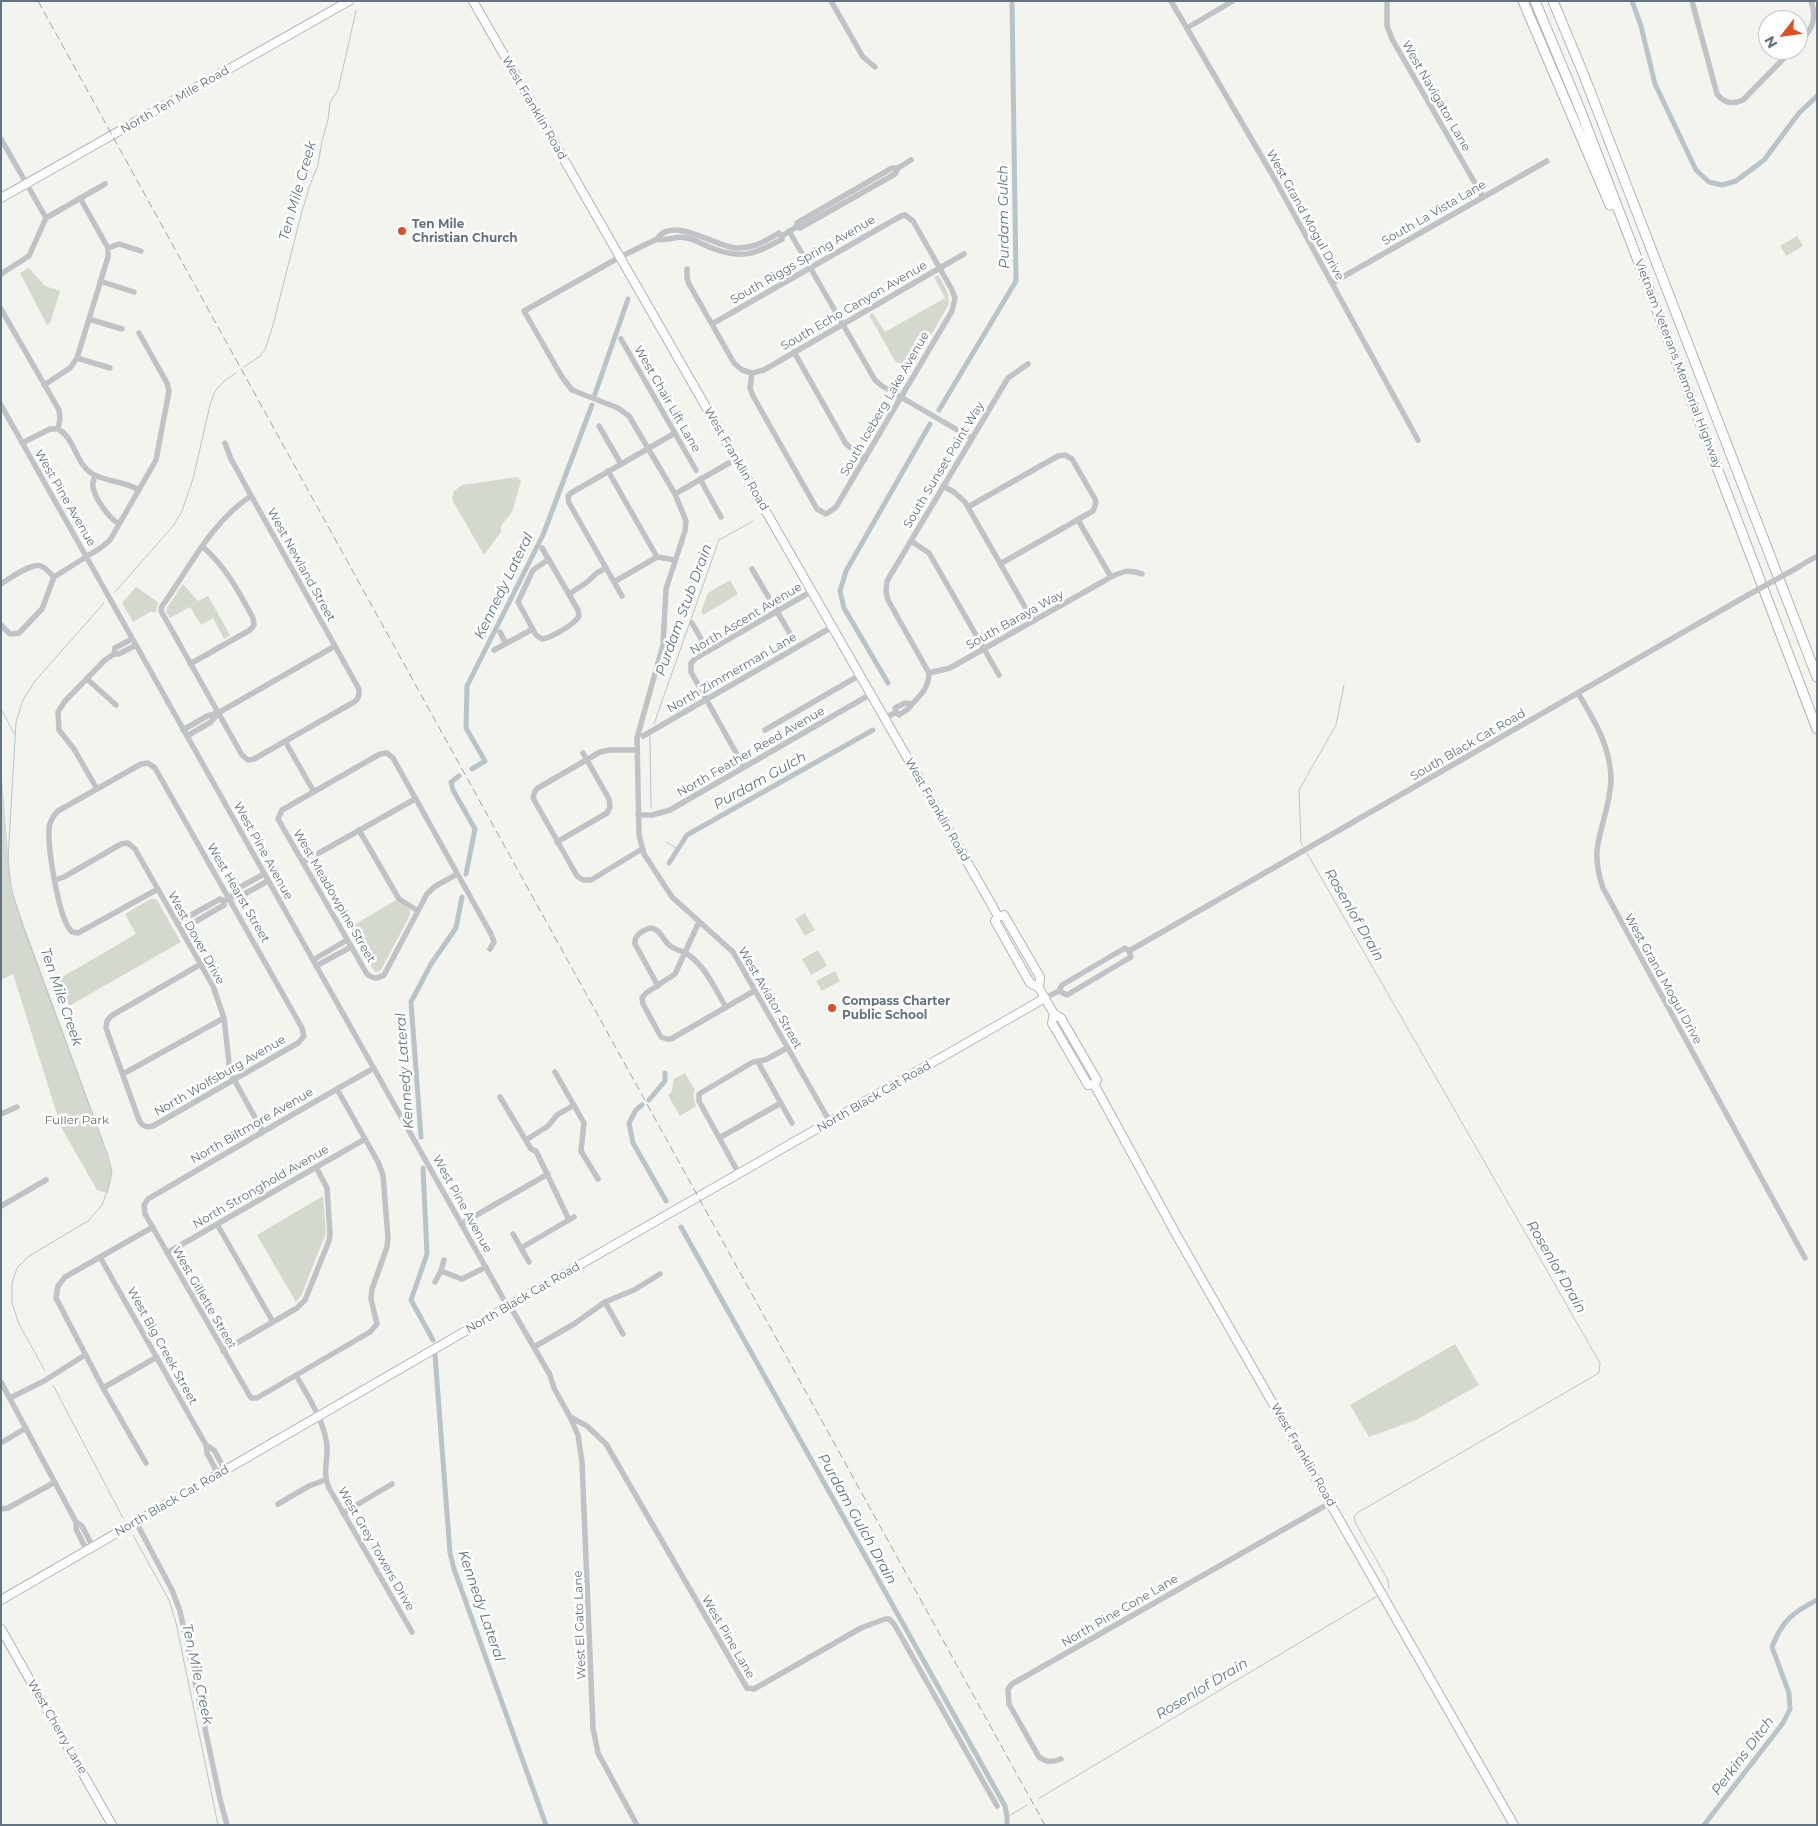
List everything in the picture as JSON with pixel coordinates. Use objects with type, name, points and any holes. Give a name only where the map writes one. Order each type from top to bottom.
[{"type":"highway","points":[[1523,1],[1667,336]]},
{"type":"highway","name":"Vietnam Veterans Memorial Highway","points":[[1535,1],[1576,101],[1817,729]]},
{"type":"highway","name":"Vietnam Veterans Memorial Highway","points":[[1553,1],[1590,91],[1817,677]]},
{"type":"main road","name":"North Ten Mile Road","points":[[1,198],[349,1]]},
{"type":"main road","name":"West Franklin Road","points":[[474,1],[998,917],[995,921],[1030,982],[1039,988],[1045,998],[1054,1014],[1052,1023],[1088,1085],[1094,1084],[1177,1236],[1514,1825]]},
{"type":"main road","name":"North Black Cat Road","points":[[1,1600],[1045,998]]},
{"type":"main road","name":"West Cherry Lane","points":[[1,1629],[112,1825]]},
{"type":"street","points":[[831,1],[863,57],[875,67]]},
{"type":"street","name":"West Grand Mogul Drive","points":[[1171,1],[1273,176],[1418,440]]},
{"type":"street","points":[[1187,28],[1233,1]]},
{"type":"street","name":"West Navigator Lane","points":[[1387,1],[1387,26],[1392,39],[1483,197]]},
{"type":"street","points":[[1692,1],[1717,94],[1726,102],[1732,103],[1743,100],[1782,60]]},
{"type":"street","points":[[1808,34],[1816,17],[1812,3]]},
{"type":"street","points":[[1,139],[46,218]]},
{"type":"street","points":[[636,750],[600,752],[538,788],[533,795],[534,802],[576,876],[583,880],[591,880],[642,849],[639,835],[636,750],[639,728],[663,645],[666,589],[685,531],[686,521],[675,494],[628,416],[624,411],[572,390],[562,377],[524,311],[657,238],[659,234],[676,230],[689,231],[726,247],[747,248],[779,233],[782,236],[796,227],[800,228],[895,174],[898,168],[911,160]]},
{"type":"street","name":"South La Vista Lane","points":[[1332,283],[1547,161]]},
{"type":"street","points":[[1,274],[29,256],[46,218],[105,184]]},
{"type":"street","points":[[44,384],[70,368],[77,358],[108,257],[108,248],[80,198]]},
{"type":"street","name":"South Riggs Spring Avenue","points":[[712,324],[809,267],[898,217],[905,215],[913,221],[940,268]]},
{"type":"street","points":[[788,232],[875,380],[971,438]]},
{"type":"street","points":[[108,248],[119,244],[141,251]]},
{"type":"street","name":"South Echo Canyon Avenue","points":[[752,373],[764,370],[964,254]]},
{"type":"street","name":"South Iceberg Lake Avenue","points":[[752,373],[750,388],[753,396],[817,509],[826,514],[836,508],[952,311],[955,298],[940,268]]},
{"type":"street","points":[[687,269],[687,278],[734,363],[742,370],[752,373]]},
{"type":"street","points":[[100,281],[134,292]]},
{"type":"street","points":[[1,309],[59,410],[58,428]]},
{"type":"street","points":[[89,319],[122,329]]},
{"type":"street","points":[[1,625],[7,632],[13,634],[22,631],[42,609],[54,576],[107,544],[156,460],[169,391],[167,383],[139,333]]},
{"type":"street","name":"West Chair Lift Lane","points":[[621,339],[696,470]]},
{"type":"street","points":[[794,352],[846,444],[865,459]]},
{"type":"street","points":[[77,358],[110,368]]},
{"type":"street","name":"South Sunset Point Way","points":[[929,673],[888,600],[886,584],[1008,378],[1028,364]]},
{"type":"street","name":"West Pine Avenue","points":[[1,406],[509,1306]]},
{"type":"street","points":[[599,426],[621,464]]},
{"type":"street","points":[[22,443],[50,429],[58,428],[66,435],[84,466],[95,475],[133,486],[139,490]]},
{"type":"street","points":[[622,596],[569,503],[568,496],[675,433]]},
{"type":"street","name":"West Newland Street","points":[[225,443],[231,459],[251,496],[359,689],[358,698],[354,702],[285,741]]},
{"type":"street","points":[[968,507],[1058,456],[1065,455],[1072,459],[1091,492],[1096,503],[1090,514],[1000,564]]},
{"type":"street","points":[[675,494],[736,459]]},
{"type":"street","points":[[608,472],[657,557]]},
{"type":"street","points":[[95,475],[94,490],[110,518],[119,524]]},
{"type":"street","points":[[700,480],[722,517]]},
{"type":"street","points":[[943,486],[960,497],[968,507],[1033,621]]},
{"type":"street","points":[[251,496],[219,524],[162,606],[161,611],[242,755],[248,760],[254,759],[285,741],[314,792],[380,754],[387,753],[393,758],[491,934],[494,942],[490,949]]},
{"type":"street","points":[[1078,520],[1111,577]]},
{"type":"street","points":[[911,541],[929,553],[999,675]]},
{"type":"street","points":[[190,664],[250,630],[254,624],[253,618],[230,577],[203,547]]},
{"type":"street","points":[[542,548],[549,559],[578,610],[579,616],[576,622],[548,638],[542,639],[536,635],[518,602],[533,570],[549,559]]},
{"type":"street","name":"South Black Cat Road","points":[[1129,951],[1817,556]]},
{"type":"street","points":[[614,582],[657,557],[675,560]]},
{"type":"street","points":[[1,584],[37,565],[54,576]]},
{"type":"street","points":[[569,594],[606,568]]},
{"type":"street","points":[[752,569],[792,637]]},
{"type":"street","name":"South Baraya Way","points":[[929,673],[950,668],[1123,571],[1133,570],[1142,574]]},
{"type":"street","name":"North Ascent Avenue","points":[[706,699],[691,672],[691,664],[696,658],[812,591]]},
{"type":"street","points":[[692,623],[708,651]]},
{"type":"street","name":"North Zimmerman Lane","points":[[642,736],[832,627]]},
{"type":"street","points":[[494,650],[533,629]]},
{"type":"street","points":[[500,632],[506,644]]},
{"type":"street","points":[[114,654],[115,648],[132,638]]},
{"type":"street","points":[[136,645],[105,660],[65,701],[58,712],[60,730],[74,748],[97,789],[53,816],[49,828],[51,856],[66,922],[72,932],[78,933],[158,889]]},
{"type":"street","points":[[183,730],[207,716],[218,713],[335,646]]},
{"type":"street","points":[[884,719],[896,712],[898,715],[908,709],[923,693],[929,680],[929,673]]},
{"type":"street","points":[[765,730],[860,675]]},
{"type":"street","points":[[87,679],[116,704]]},
{"type":"street","name":"West Grand Mogul Drive","points":[[1578,693],[1602,735],[1610,764],[1609,794],[1597,852],[1598,873],[1603,888],[1805,1258]]},
{"type":"street","name":"North Feather Reed Avenue","points":[[638,815],[652,815],[670,810],[871,694]]},
{"type":"street","points":[[706,699],[744,767]]},
{"type":"street","points":[[187,736],[211,722],[218,713]]},
{"type":"street","points":[[557,842],[607,812],[610,807],[609,799],[583,753]]},
{"type":"street","name":"West Hearst Street","points":[[97,789],[141,764],[148,763],[155,768],[302,1028],[304,1036]]},
{"type":"street","name":"West Meadowpine Street","points":[[314,792],[282,810],[278,819],[367,974],[376,978],[384,975],[418,911]]},
{"type":"street","points":[[303,862],[416,798]]},
{"type":"street","points":[[359,830],[395,894],[404,903],[418,911],[430,890],[457,874]]},
{"type":"street","name":"West Dover Drive","points":[[55,880],[64,877],[121,844],[128,842],[135,849],[213,986],[224,1018],[228,1065],[234,1080],[263,1132]]},
{"type":"street","name":"West Aviator Street","points":[[642,849],[672,897],[733,952],[830,1122]]},
{"type":"street","points":[[182,930],[224,905],[233,891],[264,874]]},
{"type":"street","points":[[177,923],[220,899],[237,898],[268,881]]},
{"type":"street","points":[[700,922],[675,974],[646,993],[642,998],[643,1004],[660,1035],[665,1039],[671,1039],[754,990]]},
{"type":"street","points":[[658,986],[636,946],[635,938],[640,933],[652,928],[657,930],[670,946],[686,953],[702,968],[726,1007]]},
{"type":"street","points":[[313,960],[347,940]]},
{"type":"street","points":[[316,966],[351,947]]},
{"type":"street","name":"South Black Cat Road","points":[[1045,998],[1059,991],[1062,985],[1125,948],[1129,951],[1131,957],[1067,995],[1059,991]]},
{"type":"street","points":[[201,964],[111,1016],[106,1021],[106,1028],[123,1074],[224,1018]]},
{"type":"street","name":"North Wolfsburg Avenue","points":[[123,1074],[139,1120],[144,1126],[154,1126],[298,1043],[304,1036]]},
{"type":"street","points":[[739,1174],[698,1096],[701,1092],[753,1062],[765,1060],[787,1048]]},
{"type":"street","points":[[758,1062],[792,1123]]},
{"type":"street","name":"North Biltmore Avenue","points":[[144,1205],[148,1199],[374,1068]]},
{"type":"street","points":[[555,1072],[584,1123],[582,1151],[598,1179]]},
{"type":"street","points":[[296,1375],[370,1332],[377,1324],[371,1299],[372,1288],[387,1247],[382,1175],[378,1162],[337,1089]]},
{"type":"street","points":[[500,1097],[531,1149],[536,1151],[571,1219],[521,1248]]},
{"type":"street","points":[[719,1138],[781,1103]]},
{"type":"street","points":[[526,1140],[548,1126],[557,1115],[574,1106]]},
{"type":"street","points":[[1,1114],[17,1107]]},
{"type":"street","name":"North Stronghold Avenue","points":[[167,1253],[365,1139]]},
{"type":"street","points":[[223,1351],[297,1308],[305,1300],[329,1241],[330,1230],[327,1188],[316,1167]]},
{"type":"street","points":[[461,1224],[548,1174]]},
{"type":"street","points":[[1,1206],[46,1180]]},
{"type":"street","name":"West Gillette Street","points":[[144,1205],[145,1214],[251,1398],[257,1398],[296,1375]]},
{"type":"street","points":[[217,1224],[273,1322]]},
{"type":"street","points":[[146,1463],[57,1304],[56,1291],[65,1277],[153,1227]]},
{"type":"street","points":[[513,1234],[529,1262]]},
{"type":"street","name":"West Big Creek Street","points":[[100,1257],[206,1445],[207,1453],[222,1472]]},
{"type":"street","points":[[435,1282],[442,1271],[444,1260]]},
{"type":"street","points":[[442,1271],[462,1279],[486,1267]]},
{"type":"street","points":[[534,1347],[574,1324],[604,1302],[634,1290],[660,1274]]},
{"type":"street","points":[[604,1302],[623,1334]]},
{"type":"street","points":[[509,1306],[550,1375],[570,1417]]},
{"type":"street","points":[[10,1398],[44,1381],[85,1355]]},
{"type":"street","points":[[103,1388],[157,1357]]},
{"type":"street","name":"West Grey Towers Drive","points":[[296,1375],[319,1417],[327,1447],[325,1480],[412,1632]]},
{"type":"street","points":[[1,1382],[76,1522],[76,1529],[90,1549]]},
{"type":"street","name":"West Pine Lane","points":[[570,1417],[587,1426],[606,1444],[747,1688],[754,1689],[861,1628],[889,1619],[894,1624],[996,1806]]},
{"type":"street","name":"West El Gato Lane","points":[[570,1417],[578,1435],[582,1462],[596,1745],[605,1768],[638,1825]]},
{"type":"street","points":[[1,1443],[26,1428]]},
{"type":"street","points":[[278,1504],[309,1486],[325,1480]]},
{"type":"street","points":[[1,1509],[8,1508],[55,1482]]},
{"type":"street","points":[[343,1513],[392,1484]]},
{"type":"street","name":"North Pine Cone Lane","points":[[1061,1759],[1050,1762],[1043,1761],[1039,1757],[1009,1704],[1008,1689],[1012,1684],[1330,1503]]},
{"type":"street","points":[[136,1522],[172,1590],[180,1610],[227,1825]]},
{"type":"green space","points":[[1797,236],[1803,246],[1786,256],[1780,246]]},
{"type":"green space","points":[[29,268],[45,286],[60,291],[50,323],[47,325],[20,273]]},
{"type":"green space","points":[[939,276],[948,293],[949,304],[911,370],[895,361],[869,315],[873,313],[885,332],[945,298],[934,277]]},
{"type":"green space","points":[[517,477],[521,481],[512,512],[501,526],[501,532],[484,555],[454,503],[452,498],[454,491],[462,485]]},
{"type":"green space","points":[[730,580],[738,594],[703,615],[701,611],[708,593]]},
{"type":"green space","points":[[183,584],[198,601],[208,596],[230,635],[224,639],[213,618],[201,625],[190,607],[170,618],[166,612],[167,608]]},
{"type":"green space","points":[[136,587],[158,602],[156,612],[150,612],[133,622],[122,603]]},
{"type":"green space","name":"Fuller Park","points":[[1,764],[11,890],[102,1138],[112,1173],[108,1193],[97,1190],[61,1127],[13,974],[1,980]]},
{"type":"green space","points":[[152,898],[157,900],[181,942],[69,1006],[59,979],[136,934],[125,914]]},
{"type":"green space","points":[[396,900],[410,910],[410,915],[381,970],[376,972],[349,928]]},
{"type":"green space","points":[[805,913],[815,930],[805,936],[795,919]]},
{"type":"green space","points":[[818,950],[827,966],[811,975],[802,959]]},
{"type":"green space","points":[[835,971],[840,981],[822,991],[816,981]]},
{"type":"green space","points":[[685,1073],[695,1090],[693,1095],[696,1106],[680,1116],[668,1095],[671,1093],[674,1079]]},
{"type":"green space","points":[[323,1196],[326,1233],[301,1296],[296,1302],[257,1235]]},
{"type":"green space","points":[[1455,1344],[1479,1385],[1416,1420],[1369,1437],[1350,1405]]},
{"type":"waterway","name":"Purdam Gulch","points":[[939,410],[1016,281],[1012,1]]},
{"type":"waterway","points":[[1632,1],[1641,26],[1655,84],[1696,170],[1709,182],[1722,185],[1736,181],[1764,160],[1799,113],[1817,96]]},
{"type":"waterway","name":"Ten Mile Creek","points":[[244,367],[259,357],[265,350],[273,325],[301,215],[318,165],[330,102],[338,90],[356,11]]},
{"type":"waterway","name":"Kennedy Lateral","points":[[595,394],[628,299]]},
{"type":"waterway","name":"Ten Mile Creek","points":[[115,592],[173,526],[182,511],[193,479],[215,391],[224,381],[236,373]]},
{"type":"waterway","name":"Kennedy Lateral","points":[[472,769],[485,761],[466,728],[467,686],[543,535],[592,405]]},
{"type":"waterway","name":"Purdam Gulch","points":[[888,683],[844,608],[840,591],[846,571],[930,424]]},
{"type":"waterway","name":"Purdam Stub Drain","points":[[654,724],[719,540],[753,521]]},
{"type":"waterway","name":"Ten Mile Creek","points":[[45,1371],[19,1324],[12,1303],[12,1283],[17,1268],[29,1256],[88,1221],[102,1205],[112,1171],[22,924],[11,887],[8,860],[16,722],[23,700],[35,681],[104,603]]},
{"type":"waterway","name":"Rosenlof Drain","points":[[1303,846],[1301,843],[1299,790],[1336,725],[1344,685]]},
{"type":"waterway","points":[[1,709],[15,735]]},
{"type":"waterway","name":"Purdam Gulch","points":[[669,863],[687,835],[873,730]]},
{"type":"waterway","name":"Purdam Stub Drain","points":[[650,736],[651,808]]},
{"type":"waterway","name":"Kennedy Lateral","points":[[459,776],[451,782],[453,790],[475,829],[466,874]]},
{"type":"waterway","name":"Purdam Stub Drain","points":[[666,842],[678,849]]},
{"type":"waterway","name":"Rosenlof Drain","points":[[1307,853],[1600,1363],[1599,1373],[1357,1513],[1354,1517],[1356,1524],[1388,1580],[1389,1589]]},
{"type":"waterway","name":"Kennedy Lateral","points":[[421,1137],[411,1002],[431,964],[456,928],[462,897]]},
{"type":"waterway","name":"Purdam Gulch","points":[[649,1100],[665,1081],[665,1073]]},
{"type":"waterway","name":"Purdam Gulch","points":[[642,1105],[636,1110],[629,1123],[633,1143],[666,1201]]},
{"type":"waterway","name":"Kennedy Lateral","points":[[423,1168],[427,1254],[411,1300],[433,1340]]},
{"type":"waterway","name":"Purdam Gulch Drain","points":[[681,1227],[1005,1806],[1007,1825]]},
{"type":"waterway","name":"Kennedy Lateral","points":[[435,1355],[450,1553],[454,1569],[546,1825]]},
{"type":"waterway","name":"Ten Mile Creek","points":[[53,1385],[123,1518]]},
{"type":"waterway","name":"Ten Mile Creek","points":[[133,1535],[169,1600],[176,1623],[218,1825]]},
{"type":"waterway","name":"Rosenlof Drain","points":[[1038,1799],[1376,1597]]},
{"type":"waterway","name":"Perkins Ditch","points":[[1704,1825],[1783,1723],[1790,1709],[1789,1693],[1772,1647],[1784,1624],[1794,1614],[1817,1600]]},
{"type":"waterway","name":"Rosenlof Drain","points":[[1007,1817],[1027,1805]]},
{"type":"railway","points":[[38,1],[1045,1825]]},
{"type":"place","name":"Ten Mile Christian Church","points":[[402,231]]},
{"type":"place","name":"Compass Charter Public School","points":[[832,1008]]}]
